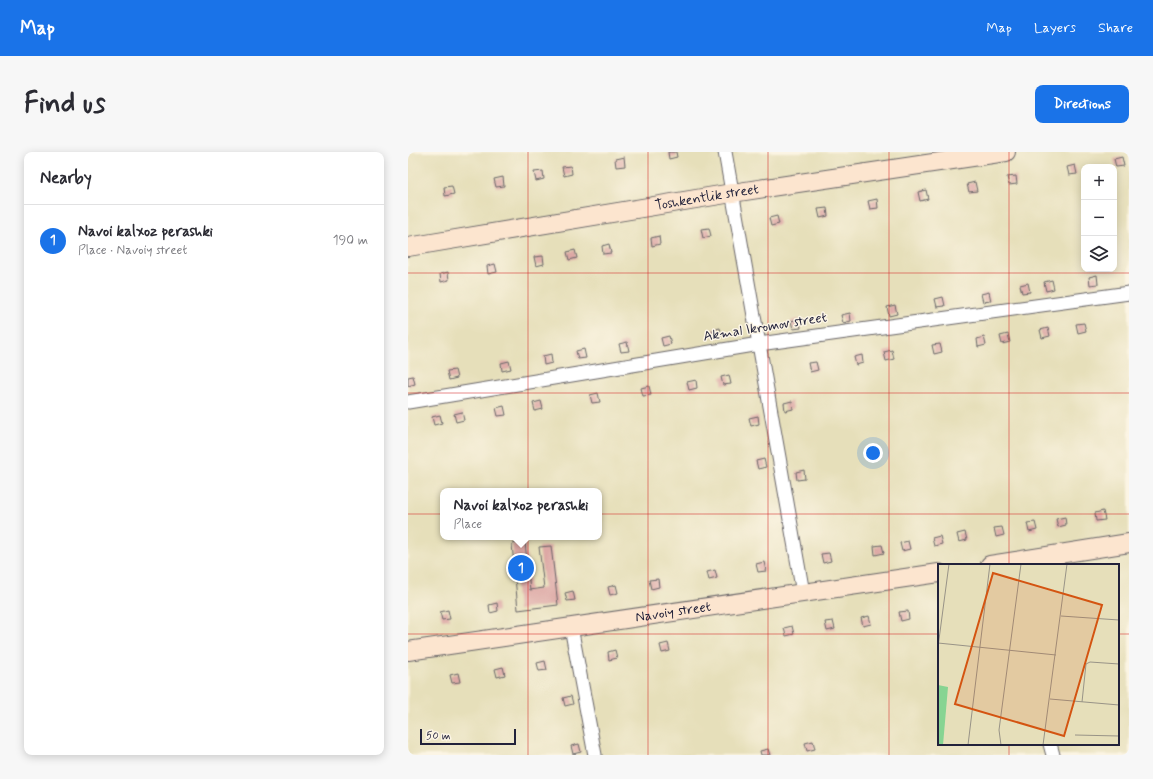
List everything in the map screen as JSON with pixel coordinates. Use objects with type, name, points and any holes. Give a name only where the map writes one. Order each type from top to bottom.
[{"type":"street","points":[[725,152],[803,593]]},
{"type":"street","name":"Toshkentlik street","points":[[408,247],[732,193],[1006,152]]},
{"type":"street","name":"Akmal Ikromov street","points":[[408,402],[758,344],[1129,293]]},
{"type":"street","points":[[1001,564],[1129,543]]},
{"type":"street","name":"Navoiy street","points":[[408,651],[938,573]]},
{"type":"street","points":[[571,627],[595,755]]},
{"type":"street","points":[[1050,745],[1053,755]]},
{"type":"building","points":[[668,152],[676,152],[677,157],[669,159]]},
{"type":"building","points":[[624,157],[625,166],[616,167],[615,159]]},
{"type":"building","points":[[1122,157],[1124,166],[1117,167],[1114,159]]},
{"type":"building","points":[[1075,165],[1077,174],[1069,175],[1067,167]]},
{"type":"building","points":[[571,166],[572,174],[564,176],[562,167]]},
{"type":"building","points":[[543,171],[544,179],[536,181],[534,172]]},
{"type":"building","points":[[1016,176],[1017,184],[1009,185],[1007,177]]},
{"type":"building","points":[[503,177],[504,186],[496,187],[494,179]]},
{"type":"building","points":[[975,182],[977,191],[969,192],[967,184]]},
{"type":"building","points":[[452,186],[454,194],[445,196],[444,187]]},
{"type":"building","points":[[926,190],[928,199],[920,201],[918,192]]},
{"type":"building","points":[[877,199],[878,208],[870,209],[868,201]]},
{"type":"building","points":[[827,208],[828,216],[820,218],[818,209]]},
{"type":"building","points":[[777,216],[779,224],[771,226],[769,218]]},
{"type":"building","points":[[709,228],[711,236],[703,238],[701,229]]},
{"type":"building","points":[[659,236],[660,244],[652,246],[651,238]]},
{"type":"building","points":[[609,244],[611,253],[603,254],[602,246]]},
{"type":"building","points":[[575,250],[577,258],[569,260],[567,252]]},
{"type":"building","points":[[543,256],[544,264],[536,266],[534,257]]},
{"type":"building","points":[[495,264],[497,272],[488,274],[487,266]]},
{"type":"building","points":[[448,272],[449,280],[441,282],[440,274]]},
{"type":"building","points":[[1097,275],[1098,284],[1090,285],[1089,277]]},
{"type":"building","points":[[1052,280],[1054,289],[1046,291],[1044,282]]},
{"type":"building","points":[[1028,283],[1030,292],[1022,293],[1020,285]]},
{"type":"building","points":[[989,292],[991,301],[983,302],[981,294]]},
{"type":"building","points":[[943,297],[945,306],[937,307],[935,299]]},
{"type":"building","points":[[895,305],[897,314],[889,316],[887,307]]},
{"type":"building","points":[[850,313],[851,321],[843,323],[841,315]]},
{"type":"building","points":[[799,319],[801,328],[793,329],[791,321]]},
{"type":"building","points":[[1084,323],[1086,331],[1078,333],[1076,324]]},
{"type":"building","points":[[720,328],[722,336],[714,338],[712,330]]},
{"type":"building","points":[[1048,328],[1050,336],[1042,338],[1040,330]]},
{"type":"building","points":[[1008,334],[1010,342],[1002,344],[1000,336]]},
{"type":"building","points":[[669,336],[671,344],[663,346],[661,338]]},
{"type":"building","points":[[984,337],[986,345],[978,347],[977,339]]},
{"type":"building","points":[[627,342],[629,351],[621,352],[619,344]]},
{"type":"building","points":[[940,344],[942,352],[934,354],[932,345]]},
{"type":"building","points":[[584,349],[586,358],[578,359],[576,351]]},
{"type":"building","points":[[892,350],[894,359],[886,361],[884,352]]},
{"type":"building","points":[[551,354],[552,363],[544,365],[543,356]]},
{"type":"building","points":[[862,355],[863,363],[856,365],[854,357]]},
{"type":"building","points":[[509,361],[511,369],[502,371],[501,363]]},
{"type":"building","points":[[816,362],[818,370],[810,372],[808,363]]},
{"type":"building","points":[[455,370],[457,378],[449,380],[447,371]]},
{"type":"building","points":[[729,375],[731,384],[723,385],[721,377]]},
{"type":"building","points":[[413,376],[415,384],[408,386],[408,377]]},
{"type":"building","points":[[696,380],[697,388],[689,390],[687,382]]},
{"type":"building","points":[[649,386],[651,395],[643,396],[641,388]]},
{"type":"building","points":[[598,393],[600,402],[592,403],[590,395]]},
{"type":"building","points":[[541,401],[543,409],[535,411],[533,403]]},
{"type":"building","points":[[792,401],[793,409],[785,411],[784,403]]},
{"type":"building","points":[[504,406],[506,415],[498,416],[496,408]]},
{"type":"building","points":[[462,412],[464,420],[456,422],[454,414]]},
{"type":"building","points":[[440,415],[442,423],[434,425],[432,417]]},
{"type":"building","points":[[758,416],[759,424],[751,426],[749,418]]},
{"type":"building","points":[[764,459],[766,467],[758,469],[756,461]]},
{"type":"building","points":[[804,470],[805,479],[797,480],[796,472]]},
{"type":"building","points":[[1103,511],[1105,520],[1096,521],[1095,513]]},
{"type":"building","points":[[1065,517],[1066,525],[1058,527],[1056,519]]},
{"type":"building","points":[[1035,522],[1037,530],[1029,532],[1027,523]]},
{"type":"building","points":[[1002,527],[1004,535],[996,537],[994,528]]},
{"type":"building","points":[[965,532],[967,540],[959,542],[957,534]]},
{"type":"building","points":[[940,536],[942,544],[934,546],[932,538]]},
{"type":"building","points":[[908,541],[910,549],[902,551],[900,543]]},
{"type":"building","points":[[525,542],[530,590],[544,588],[539,547],[551,546],[558,605],[518,610],[512,544]]},
{"type":"building","points":[[882,545],[884,553],[875,555],[874,546]]},
{"type":"building","points":[[829,553],[831,561],[823,563],[821,554]]},
{"type":"building","points":[[764,562],[766,571],[758,572],[756,564]]},
{"type":"building","points":[[715,570],[717,578],[709,580],[707,572]]},
{"type":"building","points":[[658,579],[659,587],[651,589],[649,580]]},
{"type":"building","points":[[616,585],[618,593],[610,595],[608,587]]},
{"type":"building","points":[[573,591],[575,600],[567,601],[565,593]]},
{"type":"building","points":[[497,603],[498,611],[490,613],[489,605]]},
{"type":"building","points":[[448,610],[450,619],[442,620],[440,612]]},
{"type":"building","points":[[908,611],[909,619],[901,621],[899,612]]},
{"type":"building","points":[[869,616],[871,624],[863,626],[861,618]]},
{"type":"building","points":[[833,621],[835,629],[827,631],[825,622]]},
{"type":"building","points":[[792,626],[794,634],[786,636],[784,628]]},
{"type":"building","points":[[668,643],[670,651],[662,653],[660,645]]},
{"type":"building","points":[[615,650],[617,658],[609,660],[608,652]]},
{"type":"building","points":[[545,661],[547,670],[539,671],[537,663]]},
{"type":"building","points":[[503,667],[505,675],[497,677],[495,669]]},
{"type":"building","points":[[458,673],[460,682],[452,683],[450,675]]},
{"type":"building","points":[[571,696],[573,704],[565,706],[563,698]]},
{"type":"building","points":[[813,741],[815,749],[807,751],[805,743]]},
{"type":"building","points":[[579,744],[581,752],[573,754],[571,746]]},
{"type":"building","points":[[768,749],[770,755],[761,755],[760,751]]},
{"type":"place","name":"Navoi kalxoz perashki","points":[[521,568]]}]
